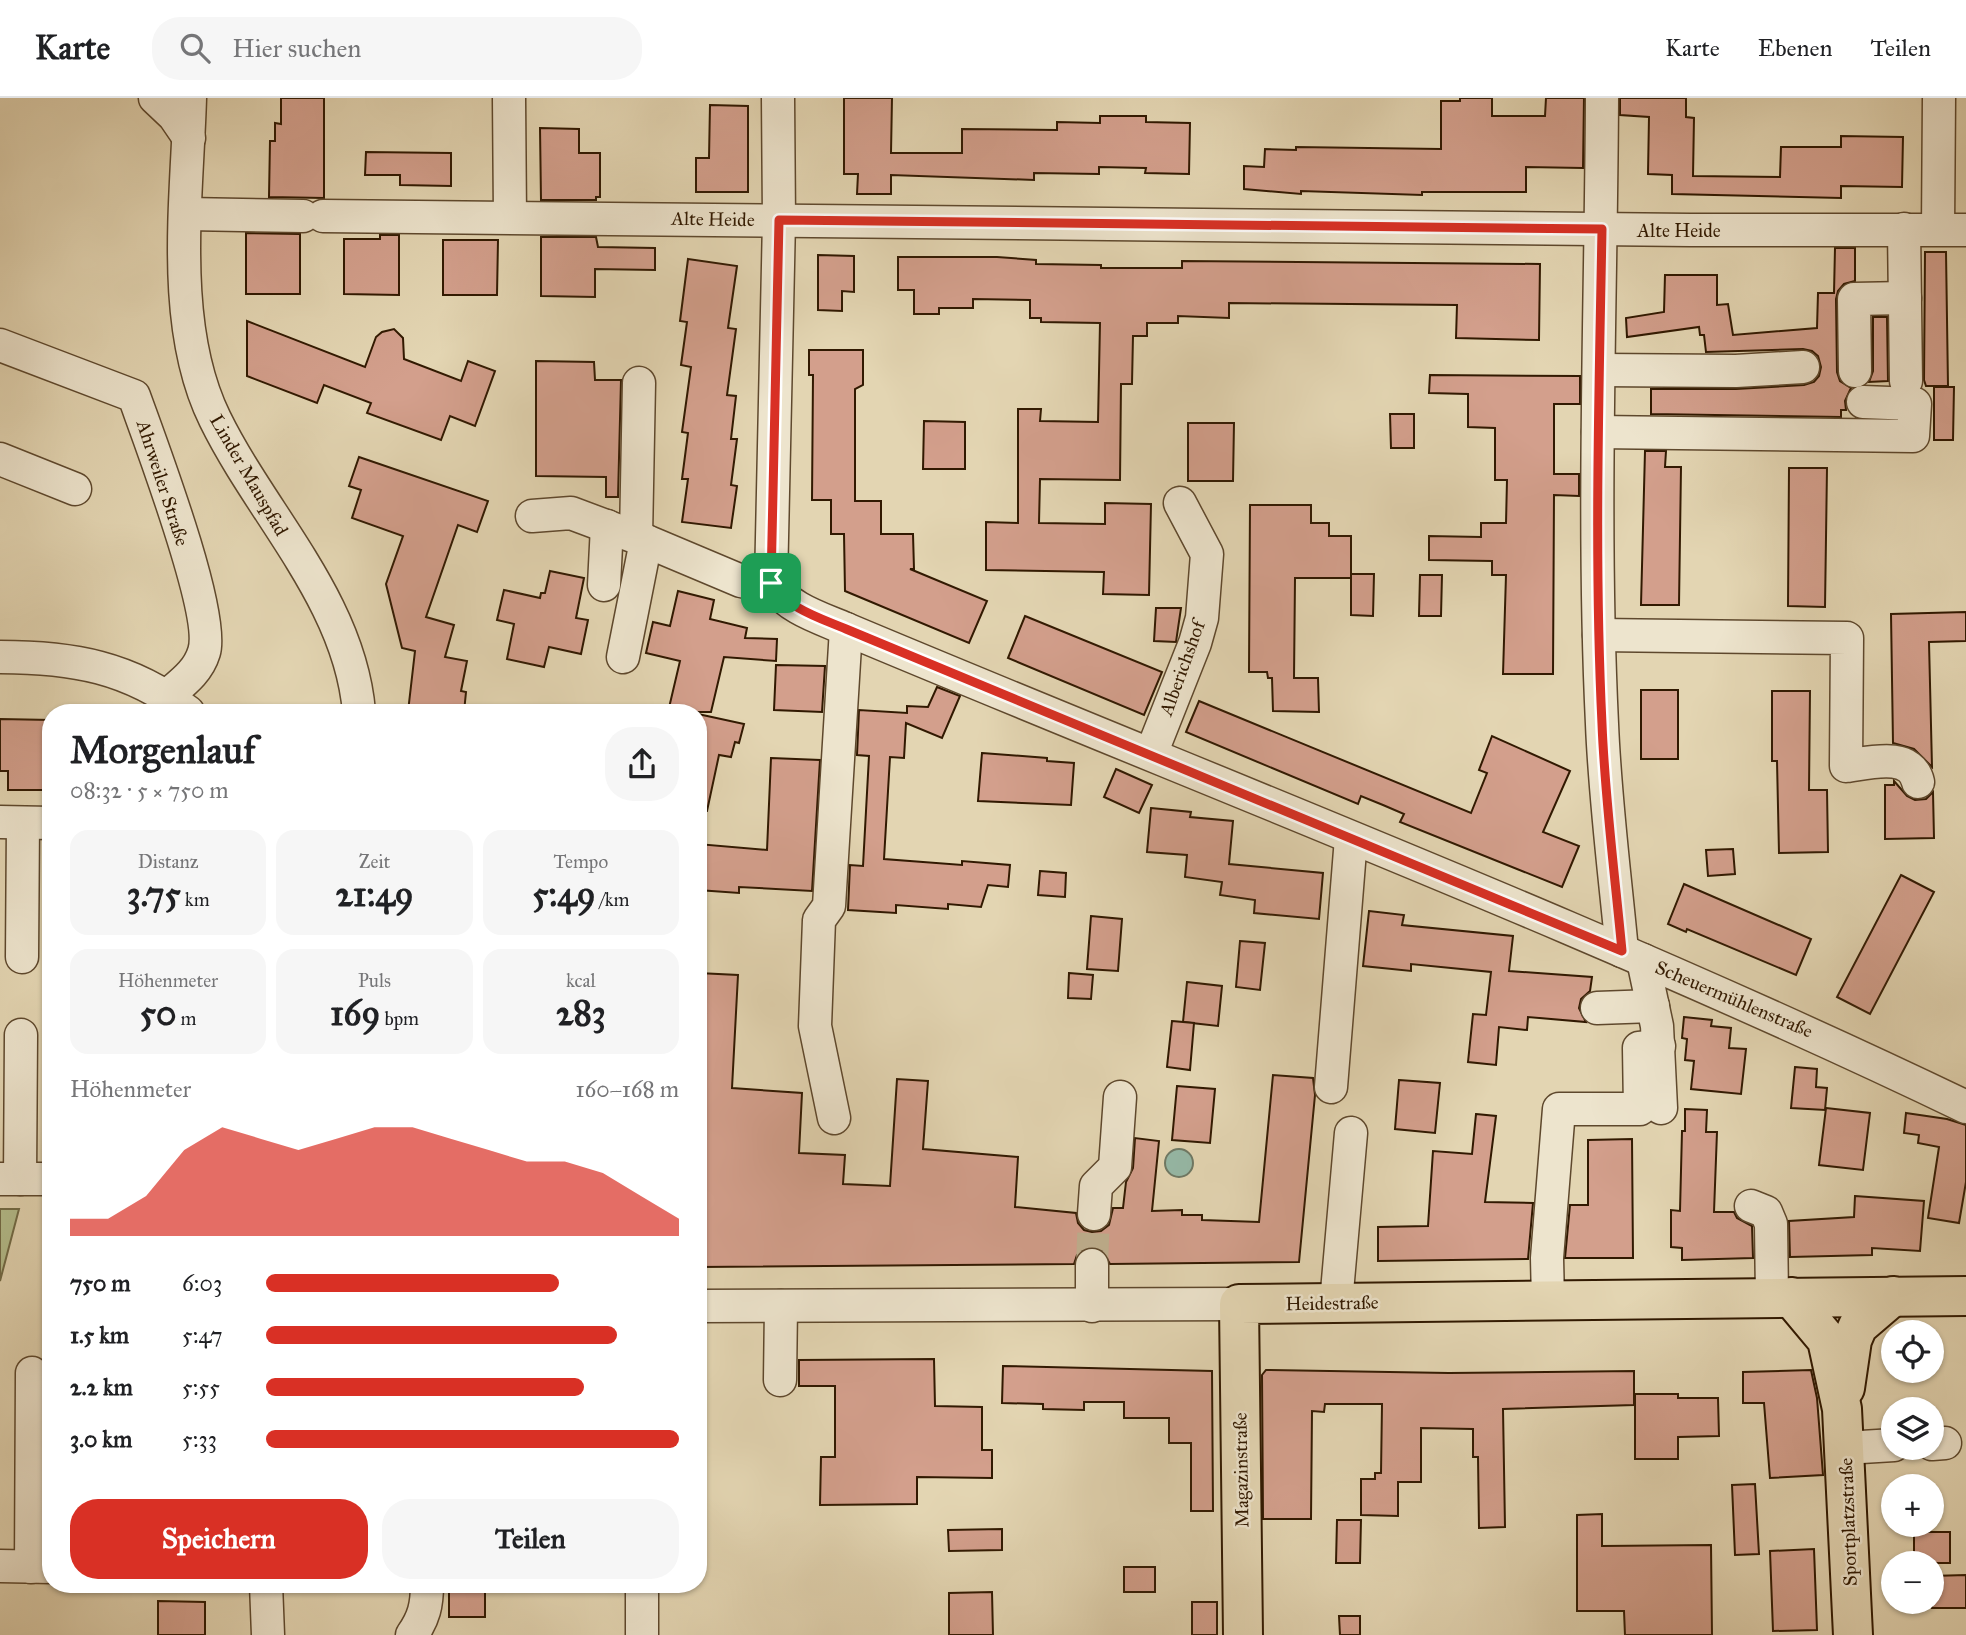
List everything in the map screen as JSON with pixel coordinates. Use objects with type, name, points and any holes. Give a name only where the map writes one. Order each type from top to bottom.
[{"type":"main road","points":[[1842,1409],[1852,1340],[1858,1326],[1893,1296]]},
{"type":"main road","name":"Heidestraße","points":[[1239,1304],[1966,1296]]},
{"type":"main road","points":[[1782,1297],[1827,1340],[1842,1409]]},
{"type":"main road","name":"Magazinstraße","points":[[1239,1304],[1243,1635]]},
{"type":"main road","name":"Sportplatzstraße","points":[[1842,1409],[1853,1635]]},
{"type":"street","points":[[155,98],[174,116],[189,138]]},
{"type":"street","name":"Linder Mauspfad","points":[[190,98],[187,304],[193,350],[215,418],[257,492],[318,589],[345,646],[357,704]]},
{"type":"street","points":[[509,98],[510,217]]},
{"type":"street","points":[[532,516],[571,513],[741,581],[760,586],[771,583],[779,220],[778,98]]},
{"type":"street","points":[[1602,98],[1598,432],[1599,635],[1605,784],[1633,956],[1653,1006],[1659,1046],[1661,1108]]},
{"type":"street","points":[[1948,116],[1952,230]]},
{"type":"street","name":"Alte Heide","points":[[187,214],[1602,229],[1952,230]]},
{"type":"street","points":[[1904,229],[1906,382]]},
{"type":"street","points":[[1854,371],[1854,299],[1905,298]]},
{"type":"street","name":"Ahrweiler Straße","points":[[0,345],[134,396],[188,558],[207,634],[204,652],[178,704]]},
{"type":"street","points":[[1599,370],[1736,371],[1803,367]]},
{"type":"street","points":[[623,657],[639,383]]},
{"type":"street","points":[[1598,432],[1913,436],[1915,404],[1863,402]]},
{"type":"street","points":[[0,460],[75,489]]},
{"type":"street","name":"Alberichshof","points":[[1151,754],[1195,643],[1202,618],[1207,554],[1180,503]]},
{"type":"street","points":[[604,584],[630,535]]},
{"type":"street","name":"Scheuermühlenstraße","points":[[771,583],[779,595],[792,605],[846,629],[1633,956],[1810,1032],[1966,1107]]},
{"type":"street","points":[[834,1118],[820,1061],[815,1026],[819,920],[829,906],[846,629]]},
{"type":"street","points":[[1599,635],[1847,638],[1846,766],[1900,762],[1913,769],[1918,782]]},
{"type":"street","points":[[0,657],[71,660],[137,681],[178,704]]},
{"type":"street","points":[[22,957],[24,823]]},
{"type":"street","points":[[1331,1087],[1350,838]]},
{"type":"street","points":[[1597,1008],[1653,1006]]},
{"type":"street","points":[[21,1035],[24,1179]]},
{"type":"street","points":[[1548,1301],[1547,1258],[1559,1109],[1640,1109],[1639,1048],[1659,1046]]},
{"type":"street","points":[[1094,1214],[1096,1186],[1115,1167],[1121,1097]]},
{"type":"street","points":[[1336,1303],[1351,1133]]},
{"type":"street","points":[[1751,1206],[1759,1208],[1769,1216],[1782,1297]]},
{"type":"street","points":[[1092,1265],[1092,1306]]},
{"type":"street","name":"Heidestraße","points":[[707,1306],[1239,1304]]},
{"type":"street","points":[[780,1380],[781,1306]]},
{"type":"street","points":[[0,1566],[41,1567],[32,1373]]},
{"type":"street","points":[[1845,1448],[1881,1446]]},
{"type":"street","points":[[266,1593],[268,1635]]},
{"type":"street","points":[[412,1635],[422,1620],[427,1593]]},
{"type":"street","points":[[642,1593],[642,1635]]},
{"type":"shaded area","points":[[1179,1149],[1189,1153],[1193,1163],[1189,1173],[1179,1177],[1169,1173],[1165,1163],[1169,1153]]},
{"type":"shaded area","points":[[0,1209],[19,1209],[0,1281]]},
{"type":"building","points":[[281,98],[324,98],[324,198],[269,197],[270,141],[275,141],[275,123],[281,124]]},
{"type":"building","points":[[844,98],[892,98],[891,153],[962,153],[962,129],[1057,130],[1057,122],[1100,123],[1100,116],[1146,116],[1146,122],[1190,123],[1189,174],[1145,173],[1146,168],[1099,167],[1099,174],[1034,173],[1034,180],[891,175],[891,194],[857,194],[858,174],[844,174]]},
{"type":"building","points":[[1460,98],[1492,98],[1492,116],[1545,116],[1546,98],[1584,98],[1583,168],[1526,167],[1526,192],[1422,192],[1422,195],[1301,191],[1301,194],[1244,189],[1244,166],[1264,167],[1265,149],[1441,149],[1441,101],[1460,101]]},
{"type":"building","points":[[1620,98],[1686,98],[1686,117],[1694,118],[1693,176],[1780,177],[1781,147],[1841,147],[1841,136],[1903,137],[1902,187],[1841,186],[1841,198],[1672,194],[1672,175],[1648,174],[1649,117],[1620,115]]},
{"type":"building","points":[[710,105],[748,106],[748,192],[696,192],[696,158],[709,158]]},
{"type":"building","points":[[540,128],[579,129],[579,153],[600,153],[600,197],[596,197],[596,200],[541,200]]},
{"type":"building","points":[[366,152],[451,153],[451,186],[400,185],[400,175],[365,175]]},
{"type":"building","points":[[246,233],[300,234],[300,294],[246,294]]},
{"type":"building","points":[[380,235],[399,235],[399,295],[344,294],[344,239],[380,239]]},
{"type":"building","points":[[541,237],[596,237],[598,247],[655,248],[655,270],[595,269],[595,297],[541,296]]},
{"type":"building","points":[[443,240],[498,240],[497,295],[443,295]]},
{"type":"building","points":[[1835,248],[1855,248],[1855,281],[1844,284],[1836,299],[1837,372],[1840,381],[1851,388],[1845,401],[1846,410],[1841,410],[1841,417],[1651,414],[1651,389],[1736,389],[1804,385],[1814,382],[1821,367],[1818,356],[1803,349],[1706,352],[1704,335],[1700,335],[1699,327],[1627,337],[1626,318],[1664,312],[1665,275],[1717,275],[1717,305],[1728,304],[1733,335],[1817,328],[1818,293],[1834,293]]},
{"type":"building","points":[[1925,252],[1946,252],[1948,386],[1926,386],[1924,380]]},
{"type":"building","points":[[818,255],[854,256],[854,292],[842,291],[842,311],[818,310]]},
{"type":"building","points":[[898,257],[997,257],[1036,260],[1036,264],[1101,265],[1101,268],[1182,268],[1182,261],[1540,264],[1539,340],[1456,338],[1457,305],[1229,303],[1229,318],[1178,316],[1178,323],[1147,323],[1147,336],[1133,336],[1132,384],[1121,384],[1120,480],[1040,479],[1039,523],[1105,524],[1105,503],[1151,504],[1149,595],[1103,594],[1104,572],[986,570],[986,522],[1018,523],[1018,409],[1041,409],[1040,421],[1098,422],[1100,323],[1041,322],[1041,318],[1030,318],[1030,300],[973,299],[973,308],[939,308],[939,314],[914,314],[914,290],[898,290]]},
{"type":"building","points":[[688,259],[737,266],[728,328],[736,329],[727,395],[736,396],[731,439],[737,439],[731,485],[737,486],[731,528],[682,522],[688,479],[682,479],[688,433],[682,432],[691,367],[681,365],[687,322],[680,321]]},
{"type":"building","points":[[1873,317],[1887,317],[1888,381],[1869,382],[1873,371]]},
{"type":"building","points":[[247,321],[365,367],[376,337],[382,332],[394,329],[403,338],[404,359],[461,381],[468,361],[495,371],[475,426],[450,416],[441,440],[367,413],[371,403],[324,385],[317,403],[247,376]]},
{"type":"building","points":[[809,350],[863,350],[863,385],[855,389],[855,501],[881,501],[881,534],[913,534],[914,569],[910,569],[987,601],[969,643],[845,591],[844,534],[831,534],[831,500],[812,500],[813,375],[809,375]]},
{"type":"building","points":[[536,361],[594,362],[595,380],[621,380],[618,497],[606,497],[606,477],[536,476]]},
{"type":"building","points":[[1430,375],[1580,376],[1580,404],[1554,404],[1554,474],[1579,474],[1579,496],[1554,495],[1553,674],[1503,674],[1506,575],[1492,575],[1492,561],[1429,560],[1429,536],[1481,537],[1481,523],[1506,523],[1507,480],[1495,480],[1495,428],[1468,427],[1468,394],[1429,393]]},
{"type":"building","points":[[1934,387],[1954,387],[1953,440],[1934,440]]},
{"type":"building","points":[[1390,414],[1414,414],[1414,448],[1391,448]]},
{"type":"building","points":[[924,421],[965,422],[965,469],[923,469]]},
{"type":"building","points":[[1188,423],[1234,423],[1233,481],[1188,481]]},
{"type":"building","points":[[1645,451],[1666,451],[1665,467],[1681,467],[1679,605],[1641,605]]},
{"type":"building","points":[[359,457],[488,501],[477,532],[458,525],[426,617],[454,625],[445,657],[467,661],[461,691],[466,692],[465,704],[409,704],[415,651],[402,648],[386,584],[403,536],[352,518],[361,490],[349,486]]},
{"type":"building","points":[[1789,468],[1827,468],[1825,607],[1788,606]]},
{"type":"building","points":[[1250,505],[1311,505],[1311,523],[1329,523],[1329,536],[1351,536],[1351,578],[1295,578],[1294,678],[1318,678],[1319,712],[1273,711],[1272,678],[1268,678],[1267,672],[1249,672]]},
{"type":"building","points":[[550,571],[584,578],[576,618],[588,620],[581,654],[549,647],[544,667],[507,659],[514,624],[497,620],[504,590],[540,598],[541,593],[545,593]]},
{"type":"building","points":[[1351,574],[1374,574],[1373,616],[1351,615]]},
{"type":"building","points":[[1420,575],[1442,575],[1441,616],[1419,616]]},
{"type":"building","points":[[678,591],[714,600],[710,619],[747,628],[745,638],[777,639],[776,661],[724,657],[711,712],[707,712],[707,704],[670,704],[680,661],[646,653],[653,622],[670,626]]},
{"type":"building","points":[[1156,608],[1181,608],[1176,642],[1154,641]]},
{"type":"building","points":[[1966,612],[1966,641],[1929,642],[1932,767],[1914,749],[1893,743],[1891,614]]},
{"type":"building","points":[[1025,616],[1162,672],[1144,715],[1008,658]]},
{"type":"building","points":[[776,665],[825,666],[822,712],[774,710]]},
{"type":"building","points":[[937,687],[960,696],[942,738],[906,723],[904,758],[890,757],[884,859],[962,865],[962,861],[1010,865],[1008,887],[988,885],[981,907],[948,904],[948,909],[896,905],[896,913],[848,910],[850,865],[863,866],[869,756],[857,755],[859,710],[907,713],[907,706],[928,707]]},
{"type":"building","points":[[1641,690],[1678,690],[1678,759],[1641,759]]},
{"type":"building","points":[[1772,691],[1810,691],[1809,790],[1827,790],[1828,852],[1779,853],[1777,761],[1772,761]]},
{"type":"building","points":[[1199,701],[1471,813],[1487,773],[1479,770],[1492,736],[1570,771],[1543,832],[1579,846],[1562,887],[1400,822],[1404,814],[1383,805],[1361,796],[1358,804],[1186,732]]},
{"type":"building","points":[[707,716],[744,724],[739,743],[735,742],[731,757],[719,755],[707,811]]},
{"type":"building","points":[[0,719],[42,720],[42,790],[8,790],[8,771],[0,771]]},
{"type":"building","points":[[982,753],[1074,763],[1071,805],[978,801]]},
{"type":"building","points":[[771,758],[820,760],[812,891],[739,887],[739,893],[707,891],[707,845],[767,850]]},
{"type":"building","points":[[1116,769],[1152,785],[1139,813],[1104,797]]},
{"type":"building","points":[[1894,781],[1907,796],[1915,800],[1926,799],[1933,792],[1934,838],[1885,839],[1885,785],[1894,785]]},
{"type":"building","points":[[1151,808],[1191,812],[1190,817],[1233,821],[1229,864],[1323,873],[1319,919],[1254,913],[1255,900],[1220,895],[1222,882],[1185,877],[1187,855],[1147,852]]},
{"type":"building","points":[[1733,849],[1735,874],[1708,876],[1706,850]]},
{"type":"building","points":[[1040,871],[1066,873],[1065,897],[1038,895]]},
{"type":"building","points":[[1901,875],[1934,892],[1870,1014],[1837,997]]},
{"type":"building","points":[[1684,884],[1811,939],[1796,975],[1687,929],[1686,932],[1668,924]]},
{"type":"building","points":[[1369,911],[1404,915],[1402,925],[1513,936],[1509,971],[1592,977],[1590,991],[1581,999],[1579,1008],[1586,1022],[1528,1017],[1527,1030],[1499,1027],[1496,1065],[1468,1062],[1473,1014],[1486,1015],[1491,972],[1411,964],[1411,971],[1363,966]]},
{"type":"building","points":[[1091,916],[1122,919],[1118,971],[1087,969]]},
{"type":"building","points":[[1240,941],[1265,943],[1260,990],[1236,987]]},
{"type":"building","points":[[707,973],[738,975],[732,1088],[802,1093],[799,1153],[845,1155],[843,1184],[890,1186],[897,1079],[928,1081],[923,1149],[1018,1157],[1015,1207],[1076,1213],[1078,1223],[1084,1230],[1092,1232],[1101,1231],[1109,1225],[1113,1208],[1123,1208],[1126,1182],[1133,1168],[1135,1138],[1159,1141],[1152,1211],[1182,1210],[1182,1215],[1202,1215],[1202,1220],[1259,1222],[1273,1075],[1313,1078],[1315,1095],[1299,1262],[1110,1264],[1102,1250],[1091,1247],[1083,1249],[1077,1255],[1074,1264],[707,1267]]},
{"type":"building","points":[[1069,973],[1093,975],[1091,999],[1068,998]]},
{"type":"building","points":[[1187,982],[1222,986],[1218,1026],[1183,1022]]},
{"type":"building","points":[[1684,1017],[1712,1020],[1711,1026],[1731,1028],[1729,1048],[1746,1049],[1741,1094],[1691,1089],[1694,1061],[1685,1060],[1687,1039],[1682,1038]]},
{"type":"building","points":[[1172,1021],[1194,1023],[1190,1070],[1167,1067]]},
{"type":"building","points":[[1795,1067],[1817,1069],[1816,1087],[1827,1088],[1825,1110],[1791,1108]]},
{"type":"building","points":[[1399,1080],[1440,1083],[1435,1133],[1395,1129]]},
{"type":"building","points":[[1177,1086],[1215,1089],[1210,1143],[1172,1140]]},
{"type":"building","points":[[1826,1108],[1870,1113],[1863,1170],[1819,1165]]},
{"type":"building","points":[[1685,1109],[1707,1110],[1706,1132],[1717,1132],[1714,1212],[1734,1212],[1737,1218],[1752,1226],[1753,1258],[1682,1260],[1682,1248],[1671,1247],[1671,1210],[1680,1211]]},
{"type":"building","points":[[1906,1113],[1947,1119],[1966,1125],[1966,1182],[1959,1223],[1928,1218],[1939,1147],[1918,1143],[1919,1135],[1904,1133]]},
{"type":"building","points":[[1476,1114],[1496,1116],[1485,1202],[1533,1203],[1528,1259],[1378,1261],[1378,1227],[1428,1226],[1433,1151],[1472,1154]]},
{"type":"building","points":[[1632,1139],[1633,1258],[1565,1258],[1570,1205],[1588,1205],[1588,1140]]},
{"type":"building","points":[[1855,1196],[1924,1201],[1920,1251],[1872,1248],[1872,1255],[1790,1257],[1789,1221],[1854,1217]]},
{"type":"building","points":[[934,1359],[935,1406],[982,1407],[982,1450],[992,1450],[992,1478],[917,1477],[917,1504],[820,1505],[821,1457],[835,1457],[835,1386],[799,1386],[799,1360]]},
{"type":"building","points":[[1003,1366],[1212,1371],[1213,1511],[1191,1511],[1191,1443],[1169,1443],[1169,1418],[1124,1418],[1124,1402],[1084,1402],[1084,1410],[1043,1409],[1043,1404],[1002,1403]]},
{"type":"building","points":[[1266,1370],[1449,1373],[1634,1371],[1634,1405],[1503,1409],[1505,1527],[1479,1528],[1478,1457],[1473,1457],[1473,1429],[1421,1428],[1421,1482],[1398,1482],[1398,1516],[1361,1515],[1361,1479],[1375,1479],[1375,1473],[1381,1473],[1382,1404],[1325,1404],[1324,1412],[1312,1411],[1311,1519],[1263,1519],[1262,1375]]},
{"type":"building","points":[[1811,1370],[1817,1398],[1823,1475],[1770,1478],[1764,1403],[1743,1403],[1743,1372]]},
{"type":"building","points":[[1635,1394],[1718,1398],[1719,1436],[1678,1437],[1678,1459],[1635,1459]]},
{"type":"building","points":[[1755,1484],[1759,1554],[1735,1555],[1732,1485]]},
{"type":"building","points":[[1602,1514],[1602,1546],[1711,1545],[1712,1635],[1625,1635],[1624,1611],[1577,1611],[1577,1515]]},
{"type":"building","points":[[1337,1520],[1361,1520],[1360,1563],[1336,1563]]},
{"type":"building","points":[[1002,1529],[1002,1550],[949,1551],[948,1530]]},
{"type":"building","points":[[1944,1532],[1950,1532],[1950,1563],[1944,1563],[1944,1551],[1914,1551],[1914,1537],[1944,1537]]},
{"type":"building","points":[[1814,1549],[1817,1630],[1773,1631],[1770,1551]]},
{"type":"building","points":[[1124,1567],[1155,1567],[1155,1592],[1124,1592]]},
{"type":"building","points":[[1966,1575],[1966,1608],[1944,1608],[1944,1576]]},
{"type":"building","points":[[992,1592],[993,1635],[949,1635],[949,1593]]},
{"type":"building","points":[[449,1593],[485,1593],[485,1617],[449,1617]]},
{"type":"building","points":[[158,1601],[205,1602],[205,1635],[158,1635]]},
{"type":"building","points":[[1192,1602],[1217,1602],[1217,1635],[1192,1635]]},
{"type":"building","points":[[1339,1616],[1360,1616],[1360,1635],[1340,1635]]},
{"type":"tunnel","points":[[1092,1265],[1094,1214]]},
{"type":"route","points":[[779,220],[1602,229],[1597,501],[1599,635],[1605,784],[1622,951],[846,629],[792,605],[779,595],[771,583],[779,220]]}]
